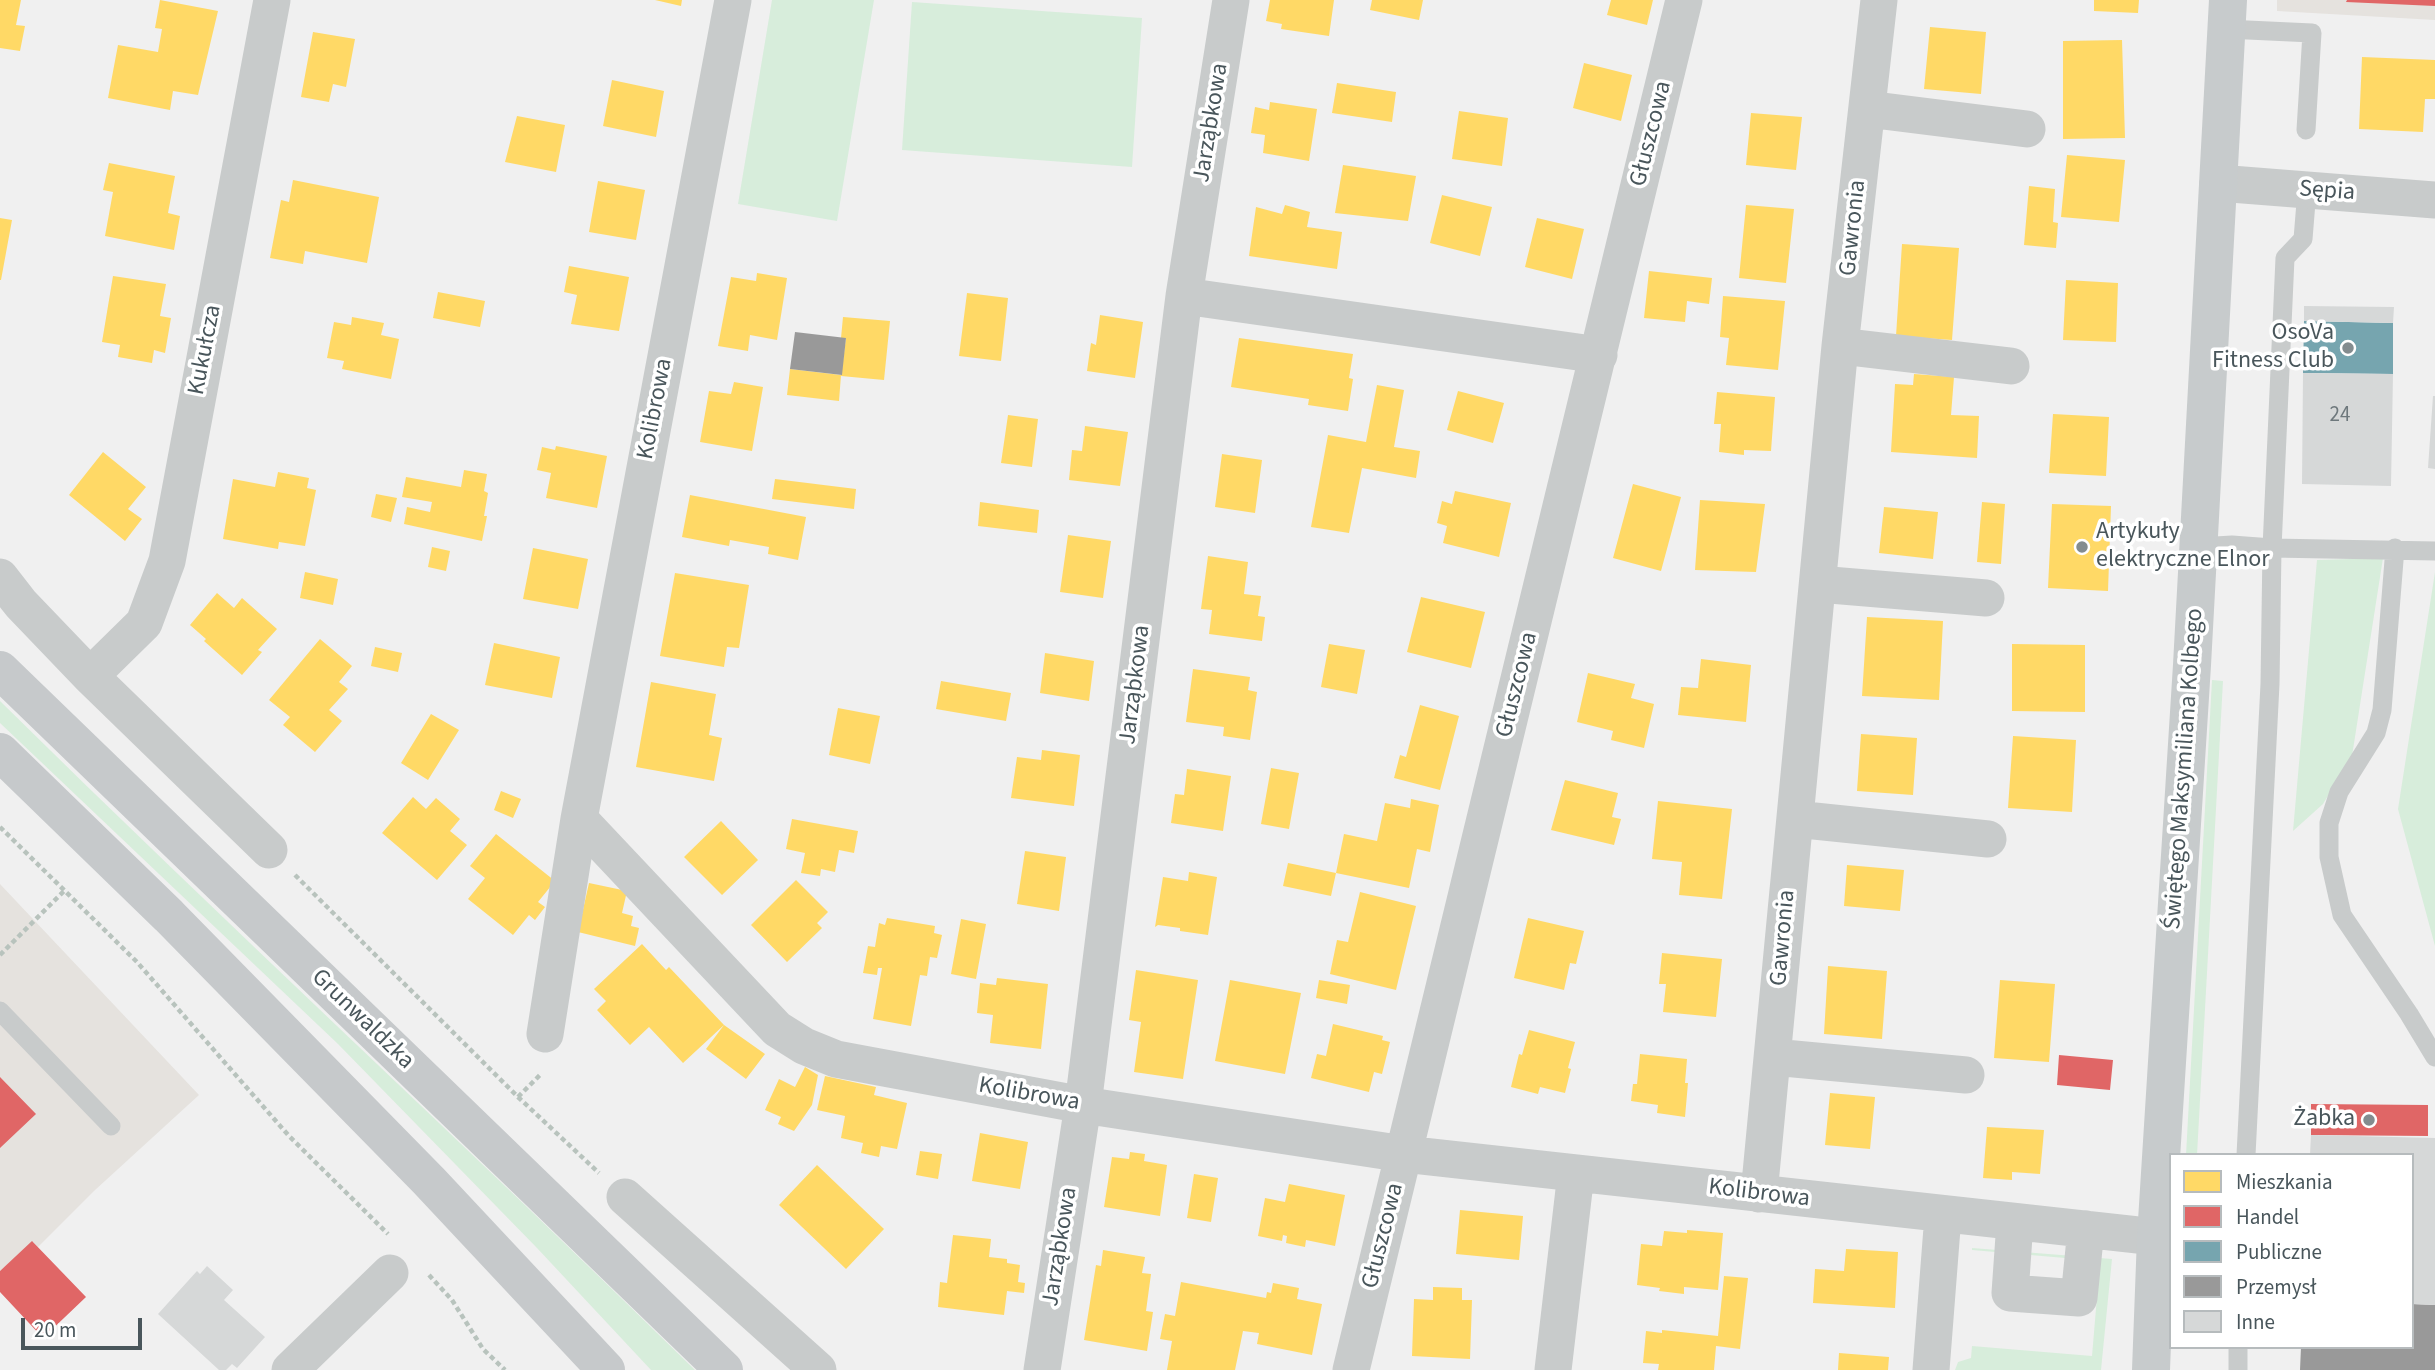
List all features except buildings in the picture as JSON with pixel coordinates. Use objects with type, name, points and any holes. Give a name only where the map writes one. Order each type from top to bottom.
[{"type":"main road","name":"Świętego Maksymiliana Kolbego","points":[[2151,1370],[2156,1237],[2199,547],[2227,15]]},
{"type":"main road","name":"Grunwaldzka","points":[[0,670],[724,1370]]},
{"type":"main road","points":[[0,752],[169,916],[362,1112],[606,1370]]},
{"type":"street","name":"Kukułcza","points":[[90,676],[145,623],[167,561],[272,0]]},
{"type":"street","name":"Kolibrowa","points":[[545,1034],[579,819],[733,0]]},
{"type":"street","name":"Jarząbkowa","points":[[1042,1370],[1083,1105],[1184,296],[1231,0]]},
{"type":"street","name":"Głuszcowa","points":[[1350,1370],[1684,0]]},
{"type":"street","name":"Gawronia","points":[[1759,1194],[1840,346],[1880,0]]},
{"type":"street","points":[[1867,109],[2027,129]]},
{"type":"street","name":"Sępia","points":[[2218,183],[2435,200]]},
{"type":"street","points":[[1184,296],[1599,355]]},
{"type":"street","points":[[1840,346],[2011,366]]},
{"type":"street","points":[[0,577],[21,604],[90,676],[269,850]]},
{"type":"street","points":[[1818,584],[1986,598]]},
{"type":"street","name":"Kolibrowa","points":[[579,819],[777,1029],[804,1046],[836,1059],[1083,1105],[1404,1154],[2156,1237]]},
{"type":"street","points":[[1795,819],[1988,839]]},
{"type":"street","points":[[1773,1057],[1966,1075]]},
{"type":"street","points":[[1553,1370],[1576,1173]]},
{"type":"street","points":[[625,1197],[818,1370]]},
{"type":"street","points":[[1931,1370],[1943,1215]]},
{"type":"street","points":[[2015,1222],[2010,1293],[2079,1298],[2086,1229]]},
{"type":"street","points":[[290,1370],[390,1273]]},
{"type":"lane","points":[[2227,15],[2312,33],[2306,130]]},
{"type":"lane","points":[[2246,1153],[2270,684],[2272,548],[2285,258],[2303,239],[2307,190]]},
{"type":"lane","points":[[2199,547],[2232,545],[2435,551]]},
{"type":"lane","points":[[2395,548],[2382,710],[2376,733],[2339,792],[2329,823],[2329,857],[2343,915],[2435,1057]]},
{"type":"lane","points":[[0,1011],[111,1126]]},
{"type":"lane","points":[[2238,1349],[2238,1370]]},
{"type":"path","points":[[0,827],[137,962],[289,1136],[391,1237]]},
{"type":"path","points":[[269,850],[518,1097],[625,1197]]},
{"type":"path","points":[[0,955],[65,890]]},
{"type":"path","points":[[426,1273],[452,1300],[483,1349],[505,1370]]},
{"type":"shaded area","points":[[2277,0],[2435,0],[2435,20],[2277,11]]},
{"type":"shaded area","points":[[0,884],[199,1095],[94,1191],[38,1247],[33,1242],[0,1271]]},
{"type":"green space","points":[[772,0],[874,0],[837,221],[738,204]]},
{"type":"green space","points":[[912,2],[1142,18],[1132,167],[902,150]]},
{"type":"green space","points":[[2383,558],[2352,756],[2323,804],[2293,831],[2317,560]]},
{"type":"green space","points":[[2435,572],[2435,946],[2398,809]]},
{"type":"green space","points":[[2212,680],[2223,681],[2197,1153],[2186,1153]]},
{"type":"green space","points":[[0,701],[695,1370],[651,1370],[537,1248],[338,1044],[0,723]]},
{"type":"green space","points":[[1972,1248],[2112,1259],[2101,1370],[1955,1370],[1958,1362],[1971,1358],[1972,1346],[2092,1356],[2100,1261]]},
{"type":"place","name":"OsoVa Fitness Club","points":[[2348,348]]},
{"type":"place","name":"Artykuły elektryczne Elnor","points":[[2082,547]]},
{"type":"place","name":"Żabka","points":[[2369,1120]]}]
